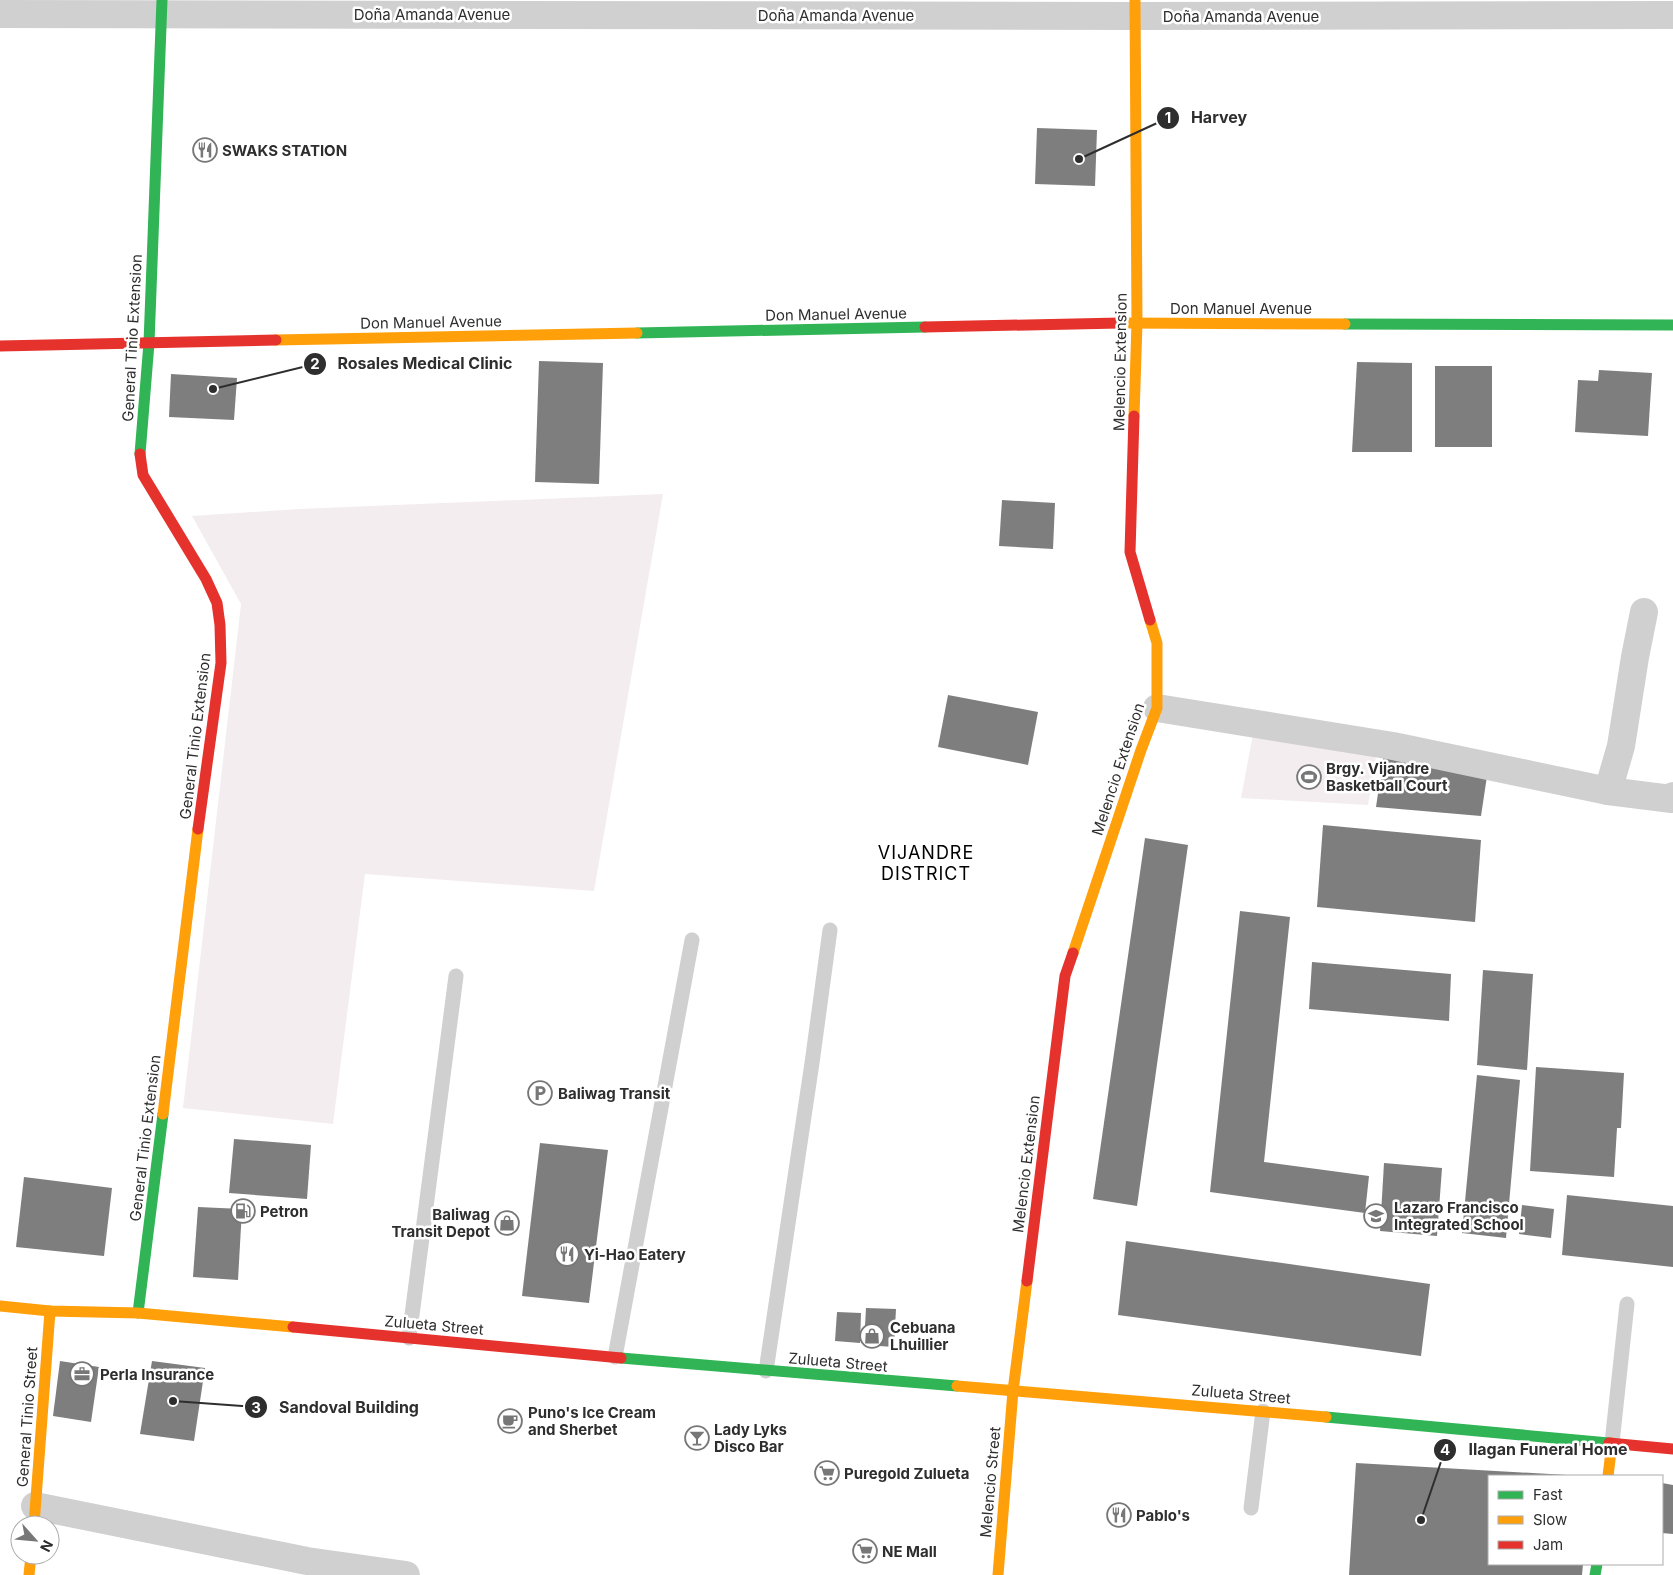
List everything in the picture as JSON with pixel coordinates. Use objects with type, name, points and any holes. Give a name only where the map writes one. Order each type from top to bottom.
[{"type":"street","name":"Doña Amanda Avenue","points":[[0,14],[162,7],[1135,8],[1673,15]]},
{"type":"street","name":"General Tinio Extension","points":[[138,1313],[200,809],[221,663],[220,626],[216,603],[206,579],[143,475],[140,452],[149,343],[162,7]]},
{"type":"street","name":"Melencio Extension","points":[[1013,1391],[1065,976],[1157,708],[1157,643],[1130,552],[1137,323],[1135,8]]},
{"type":"street","name":"Don Manuel Avenue","points":[[0,346],[1137,323],[1673,326]]},
{"type":"street","points":[[1608,791],[1621,746],[1644,612]]},
{"type":"street","points":[[1157,708],[1392,746],[1608,791],[1672,799],[1673,796]]},
{"type":"street","name":"Zulueta Street","points":[[0,1306],[50,1312],[138,1313],[766,1371],[1263,1411],[1673,1449]]},
{"type":"street","name":"General Tinio Street","points":[[35,1515],[50,1312]]},
{"type":"street","name":"Melencio Street","points":[[998,1575],[1013,1391]]},
{"type":"street","points":[[1608,1475],[1612,1443]]},
{"type":"street","points":[[60,1519],[307,1561],[406,1575]]},
{"type":"lane","points":[[766,1371],[830,930]]},
{"type":"lane","points":[[615,1357],[692,940]]},
{"type":"lane","points":[[409,1338],[456,976]]},
{"type":"lane","points":[[1612,1443],[1627,1304]]},
{"type":"lane","points":[[1251,1508],[1263,1411]]},
{"type":"shaded area","points":[[663,494],[594,891],[365,874],[333,1124],[183,1108],[241,604],[192,516],[299,509]]},
{"type":"shaded area","name":"Brgy. Vijandre Basketball Court","points":[[1254,729],[1376,756],[1368,805],[1241,798]]},
{"type":"building","points":[[1037,128],[1097,130],[1095,186],[1035,184]]},
{"type":"building","points":[[539,361],[603,363],[599,484],[535,482]]},
{"type":"building","points":[[1357,362],[1412,363],[1412,452],[1352,452]]},
{"type":"building","points":[[1435,366],[1492,366],[1492,447],[1435,447]]},
{"type":"building","points":[[1599,370],[1652,373],[1648,436],[1575,432],[1578,380],[1598,381]]},
{"type":"building","points":[[171,374],[237,378],[234,420],[169,417]]},
{"type":"building","points":[[1002,500],[1055,503],[1053,549],[999,546]]},
{"type":"building","points":[[948,695],[1038,712],[1028,765],[938,747]]},
{"type":"building","points":[[1384,753],[1487,776],[1481,816],[1376,807]]},
{"type":"building","points":[[1323,825],[1481,840],[1475,922],[1317,907]]},
{"type":"building","points":[[1145,838],[1188,845],[1137,1206],[1093,1199]]},
{"type":"building","points":[[1240,911],[1290,917],[1264,1162],[1369,1176],[1365,1213],[1210,1192]]},
{"type":"building","points":[[1312,962],[1451,974],[1449,1021],[1309,1009]]},
{"type":"building","points":[[1483,970],[1533,974],[1527,1070],[1477,1065]]},
{"type":"building","points":[[1536,1067],[1624,1073],[1621,1128],[1617,1128],[1614,1177],[1530,1171]]},
{"type":"building","points":[[1477,1075],[1520,1080],[1506,1238],[1462,1233]]},
{"type":"building","points":[[234,1139],[311,1145],[307,1199],[229,1193]]},
{"type":"building","points":[[540,1143],[608,1150],[589,1303],[522,1296]]},
{"type":"building","points":[[1384,1163],[1442,1168],[1437,1236],[1380,1231]]},
{"type":"building","points":[[24,1177],[112,1188],[104,1256],[16,1247]]},
{"type":"building","points":[[1567,1195],[1673,1206],[1673,1267],[1562,1255]]},
{"type":"building","points":[[1522,1205],[1554,1209],[1551,1238],[1519,1234]]},
{"type":"building","points":[[198,1207],[242,1209],[238,1280],[193,1277]]},
{"type":"building","points":[[1126,1241],[1430,1284],[1421,1356],[1118,1315]]},
{"type":"building","points":[[866,1308],[896,1309],[894,1347],[864,1345]]},
{"type":"building","points":[[837,1312],[861,1313],[860,1343],[835,1341]]},
{"type":"building","points":[[60,1361],[99,1367],[91,1422],[53,1416]]},
{"type":"building","points":[[152,1361],[205,1368],[194,1441],[140,1434]]},
{"type":"building","points":[[1356,1463],[1567,1475],[1488,1475],[1488,1565],[1583,1565],[1582,1575],[1349,1575]]},
{"type":"building","points":[[1663,1483],[1673,1485],[1673,1534],[1663,1533]]},
{"type":"traffic: fast","points":[[140,454],[149,343],[162,0]]},
{"type":"traffic: fast","points":[[1345,324],[1673,325]]},
{"type":"traffic: fast","points":[[637,333],[925,327]]},
{"type":"traffic: fast","points":[[138,1313],[163,1114]]},
{"type":"traffic: fast","points":[[621,1358],[957,1386]]},
{"type":"traffic: fast","points":[[1326,1417],[1609,1443]]},
{"type":"traffic: fast","points":[[1595,1575],[1597,1565]]},
{"type":"traffic: slow","points":[[1134,416],[1137,323],[1135,0]]},
{"type":"traffic: slow","points":[[1120,323],[1345,324]]},
{"type":"traffic: slow","points":[[276,340],[637,333]]},
{"type":"traffic: slow","points":[[1073,953],[1141,750],[1157,708],[1157,643],[1150,620]]},
{"type":"traffic: slow","points":[[163,1114],[198,829]]},
{"type":"traffic: slow","points":[[998,1575],[1013,1391],[1027,1281]]},
{"type":"traffic: slow","points":[[0,1306],[50,1311],[138,1313],[293,1327]]},
{"type":"traffic: slow","points":[[35,1515],[50,1311]]},
{"type":"traffic: slow","points":[[957,1386],[1326,1417]]},
{"type":"traffic: slow","points":[[1608,1475],[1612,1443]]},
{"type":"traffic: slow","points":[[29,1575],[30,1565]]},
{"type":"traffic: jam","points":[[925,327],[1120,323]]},
{"type":"traffic: jam","points":[[0,346],[276,340]]},
{"type":"traffic: jam","points":[[1134,416],[1130,552],[1150,620]]},
{"type":"traffic: jam","points":[[140,454],[143,475],[206,579],[217,603],[220,625],[221,663],[198,829]]},
{"type":"traffic: jam","points":[[1027,1281],[1065,976],[1073,953]]},
{"type":"traffic: jam","points":[[293,1327],[621,1358]]},
{"type":"traffic: jam","points":[[1609,1443],[1673,1449]]},
{"type":"place","name":"SWAKS STATION","points":[[205,150]]},
{"type":"place","name":"Harvey","points":[[1079,159]]},
{"type":"place","name":"Rosales Medical Clinic","points":[[213,389]]},
{"type":"place","name":"Brgy. Vijandre Basketball Court","points":[[1309,777]]},
{"type":"place","name":"Baliwag Transit","points":[[540,1093]]},
{"type":"place","name":"Petron","points":[[243,1211]]},
{"type":"place","name":"Lazaro Francisco Integrated School","points":[[1376,1216]]},
{"type":"place","name":"Baliwag Transit Depot","points":[[507,1223]]},
{"type":"place","name":"Yi-Hao Eatery","points":[[567,1254]]},
{"type":"place","name":"Cebuana Lhuillier","points":[[872,1336]]},
{"type":"place","name":"Perla Insurance","points":[[82,1374]]},
{"type":"place","name":"Sandoval Building","points":[[173,1401]]},
{"type":"place","name":"Puno's Ice Cream and Sherbet","points":[[510,1421]]},
{"type":"place","name":"Lady Lyks Disco Bar","points":[[697,1438]]},
{"type":"place","name":"Puregold Zulueta","points":[[827,1473]]},
{"type":"place","name":"Pablo's","points":[[1119,1515]]},
{"type":"place","name":"Ilagan Funeral Home","points":[[1421,1520]]},
{"type":"place","name":"NE Mall","points":[[865,1551]]},
{"type":"district","name":"VIJANDRE DISTRICT","points":[[926,862]]}]
